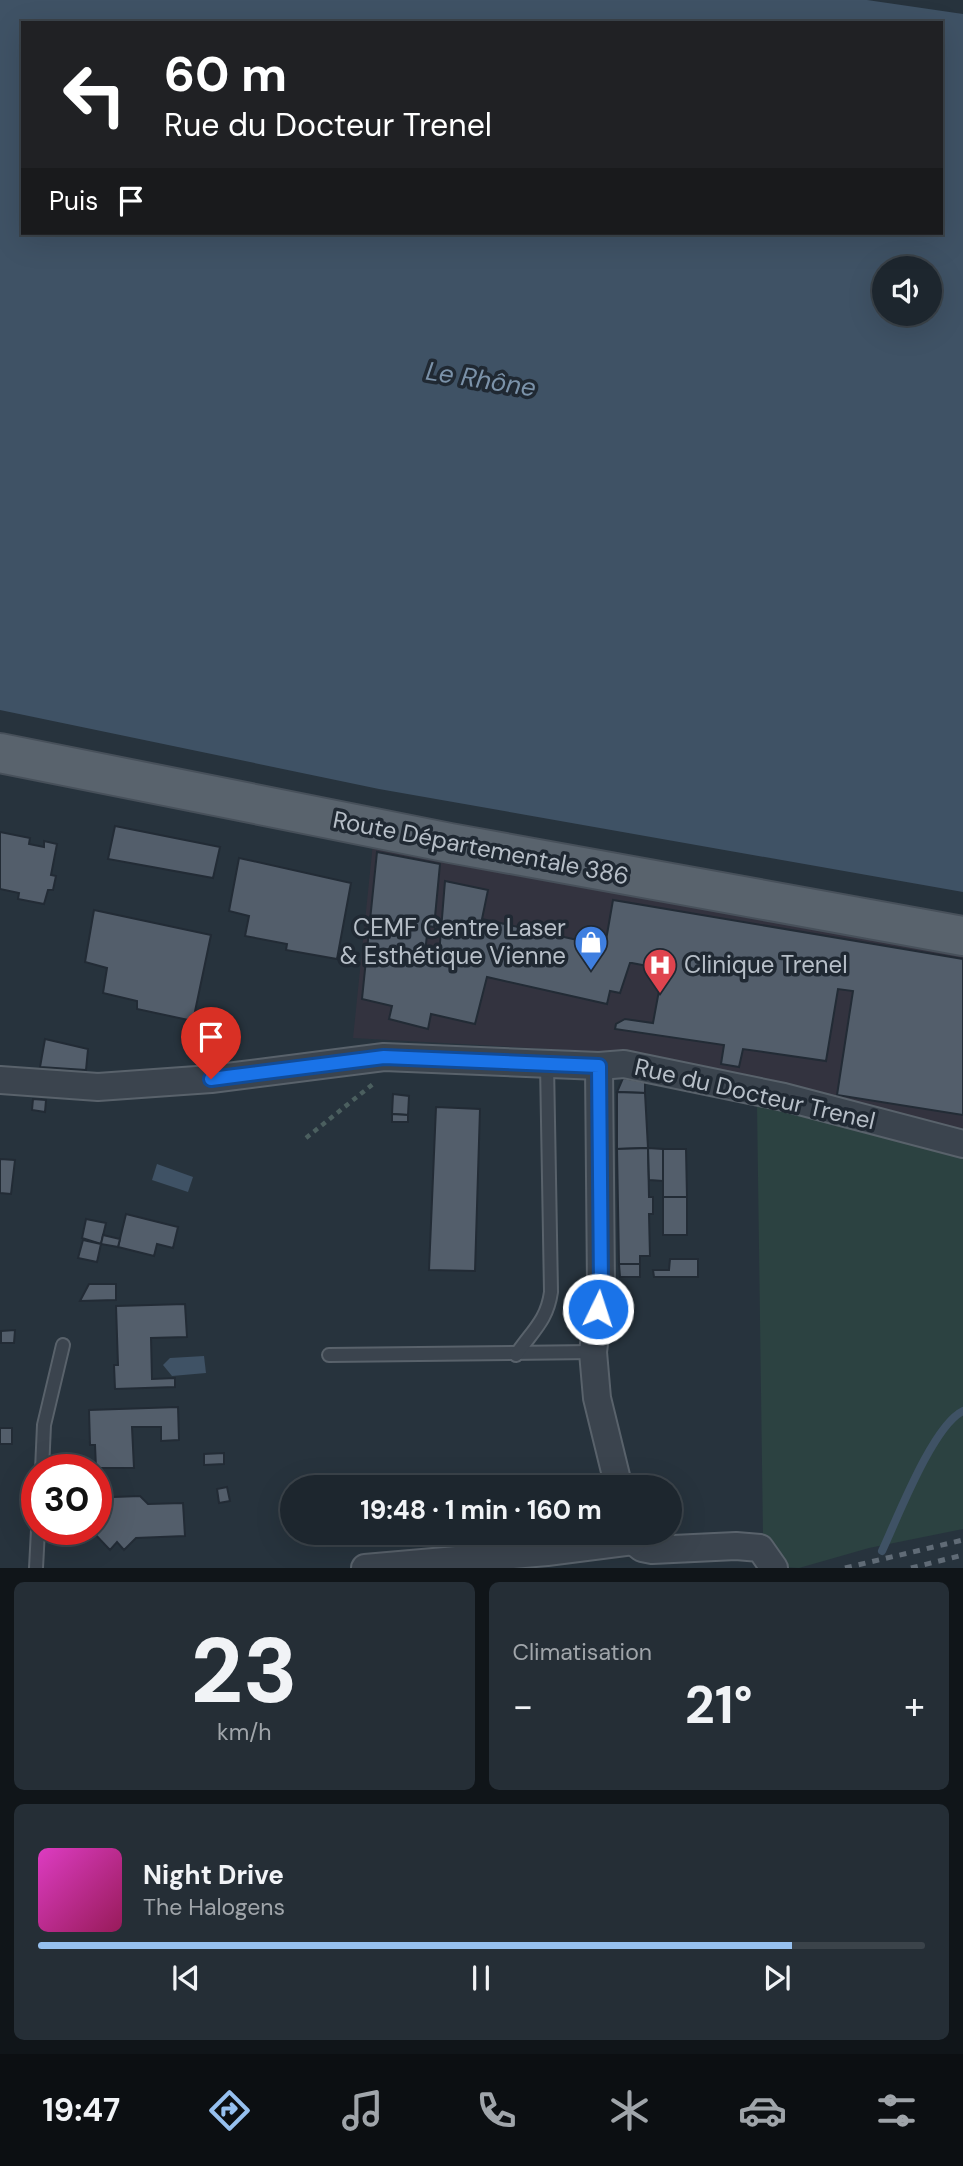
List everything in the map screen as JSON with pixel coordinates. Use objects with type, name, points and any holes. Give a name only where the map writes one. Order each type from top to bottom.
[{"type":"main road","name":"Route Départementale 386","points":[[0,753],[450,843],[963,936]]},
{"type":"street","name":"Rue du Docteur Trenel","points":[[0,1080],[98,1087],[211,1079],[384,1057],[599,1066],[624,1064],[784,1097],[963,1144]]},
{"type":"street","points":[[599,1066],[601,1287],[593,1352],[597,1398],[616,1475]]},
{"type":"street","points":[[365,1567],[547,1552],[586,1545]]},
{"type":"street","points":[[639,1545],[652,1550],[736,1546],[760,1548],[774,1567]]},
{"type":"lane","points":[[516,1355],[544,1321],[551,1292],[547,1063]]},
{"type":"lane","points":[[43,1454],[44,1425],[63,1345]]},
{"type":"lane","points":[[329,1355],[516,1355],[593,1352]]},
{"type":"lane","points":[[36,1567],[37,1545]]},
{"type":"path","points":[[306,1138],[384,1075],[384,1057]]},
{"type":"shaded area","name":"Clinique Trenel","points":[[373,843],[963,952],[963,1136],[620,1053],[353,1038]]},
{"type":"green space","points":[[757,1104],[963,1155],[963,1529],[869,1548],[799,1568],[784,1567],[763,1536]]},
{"type":"water","name":"Le Rhône","points":[[0,0],[867,0],[963,14],[963,892],[379,789],[0,710]]},
{"type":"water","points":[[157,1164],[193,1177],[188,1192],[152,1180]]},
{"type":"water","points":[[204,1356],[206,1373],[172,1376],[163,1365],[170,1358]]},
{"type":"building","points":[[115,826],[220,847],[213,878],[108,859]]},
{"type":"building","points":[[0,832],[30,838],[29,844],[44,847],[44,841],[57,844],[51,875],[56,876],[53,890],[48,890],[44,904],[18,899],[19,893],[0,889]]},
{"type":"building","name":"Clinique Trenel","points":[[377,852],[440,864],[434,927],[428,926],[425,953],[439,955],[445,881],[488,890],[482,919],[605,946],[613,900],[963,959],[963,1115],[837,1095],[853,991],[838,989],[826,1061],[743,1049],[739,1067],[721,1064],[724,1045],[615,1029],[616,1024],[625,1019],[653,1023],[663,969],[632,963],[620,993],[610,991],[607,1004],[487,977],[475,1024],[431,1014],[428,1029],[389,1019],[392,1006],[362,999]]},
{"type":"building","points":[[239,858],[351,883],[337,959],[286,950],[287,944],[245,936],[249,916],[229,911]]},
{"type":"building","points":[[94,910],[211,935],[193,1021],[137,1009],[137,1001],[103,993],[107,968],[85,962]]},
{"type":"building","points":[[45,1039],[88,1049],[86,1070],[40,1067]]},
{"type":"building","points":[[623,1078],[645,1082],[645,1093],[617,1092]]},
{"type":"building","points":[[617,1092],[645,1093],[648,1148],[617,1149]]},
{"type":"building","points":[[393,1094],[409,1096],[408,1115],[392,1114]]},
{"type":"building","points":[[33,1099],[46,1100],[45,1112],[32,1110]]},
{"type":"building","points":[[436,1107],[480,1109],[475,1271],[429,1270]]},
{"type":"building","points":[[392,1114],[408,1115],[408,1122],[392,1122]]},
{"type":"building","points":[[648,1148],[649,1197],[653,1197],[653,1214],[649,1214],[650,1256],[640,1256],[640,1264],[619,1264],[617,1149]]},
{"type":"building","points":[[648,1148],[663,1149],[663,1181],[649,1180]]},
{"type":"building","points":[[663,1149],[686,1149],[687,1197],[663,1197]]},
{"type":"building","points":[[0,1159],[15,1160],[11,1194],[0,1193]]},
{"type":"building","points":[[663,1197],[687,1197],[687,1235],[663,1235]]},
{"type":"building","points":[[126,1214],[178,1227],[173,1248],[157,1244],[154,1256],[118,1247]]},
{"type":"building","points":[[86,1219],[106,1223],[101,1244],[82,1238]]},
{"type":"building","points":[[103,1235],[120,1239],[118,1247],[101,1244]]},
{"type":"building","points":[[83,1240],[101,1244],[97,1262],[78,1258]]},
{"type":"building","points":[[670,1259],[698,1259],[698,1277],[654,1277],[653,1270],[669,1270]]},
{"type":"building","points":[[619,1264],[640,1264],[640,1277],[620,1277]]},
{"type":"building","points":[[89,1284],[116,1284],[116,1300],[80,1301]]},
{"type":"building","points":[[185,1304],[187,1337],[151,1338],[152,1379],[175,1378],[175,1387],[115,1389],[114,1365],[118,1365],[116,1306]]},
{"type":"building","points":[[15,1330],[14,1343],[1,1343],[1,1331]]},
{"type":"building","points":[[178,1407],[179,1440],[161,1441],[161,1427],[132,1427],[134,1468],[112,1468],[112,1454],[95,1454],[95,1445],[90,1445],[89,1410]]},
{"type":"building","points":[[0,1428],[12,1428],[12,1444],[0,1444]]},
{"type":"building","points":[[224,1453],[224,1464],[204,1465],[204,1454]]},
{"type":"building","points":[[227,1487],[230,1501],[219,1503],[217,1489]]},
{"type":"building","points":[[140,1496],[148,1504],[183,1503],[185,1536],[136,1538],[124,1550],[117,1542],[110,1550],[105,1545],[112,1545],[113,1497]]},
{"type":"waterway","points":[[882,1551],[928,1453],[940,1434],[963,1411]]},
{"type":"railway","points":[[845,1568],[963,1540]]},
{"type":"railway","points":[[911,1568],[963,1555]]},
{"type":"place","name":"CEMF Centre Laser & Esthétique Vienne","points":[[591,972]]},
{"type":"place","name":"Clinique Trenel","points":[[660,995]]},
{"type":"route","points":[[211,1079],[384,1057],[599,1066],[601,1287],[598,1309]]}]
